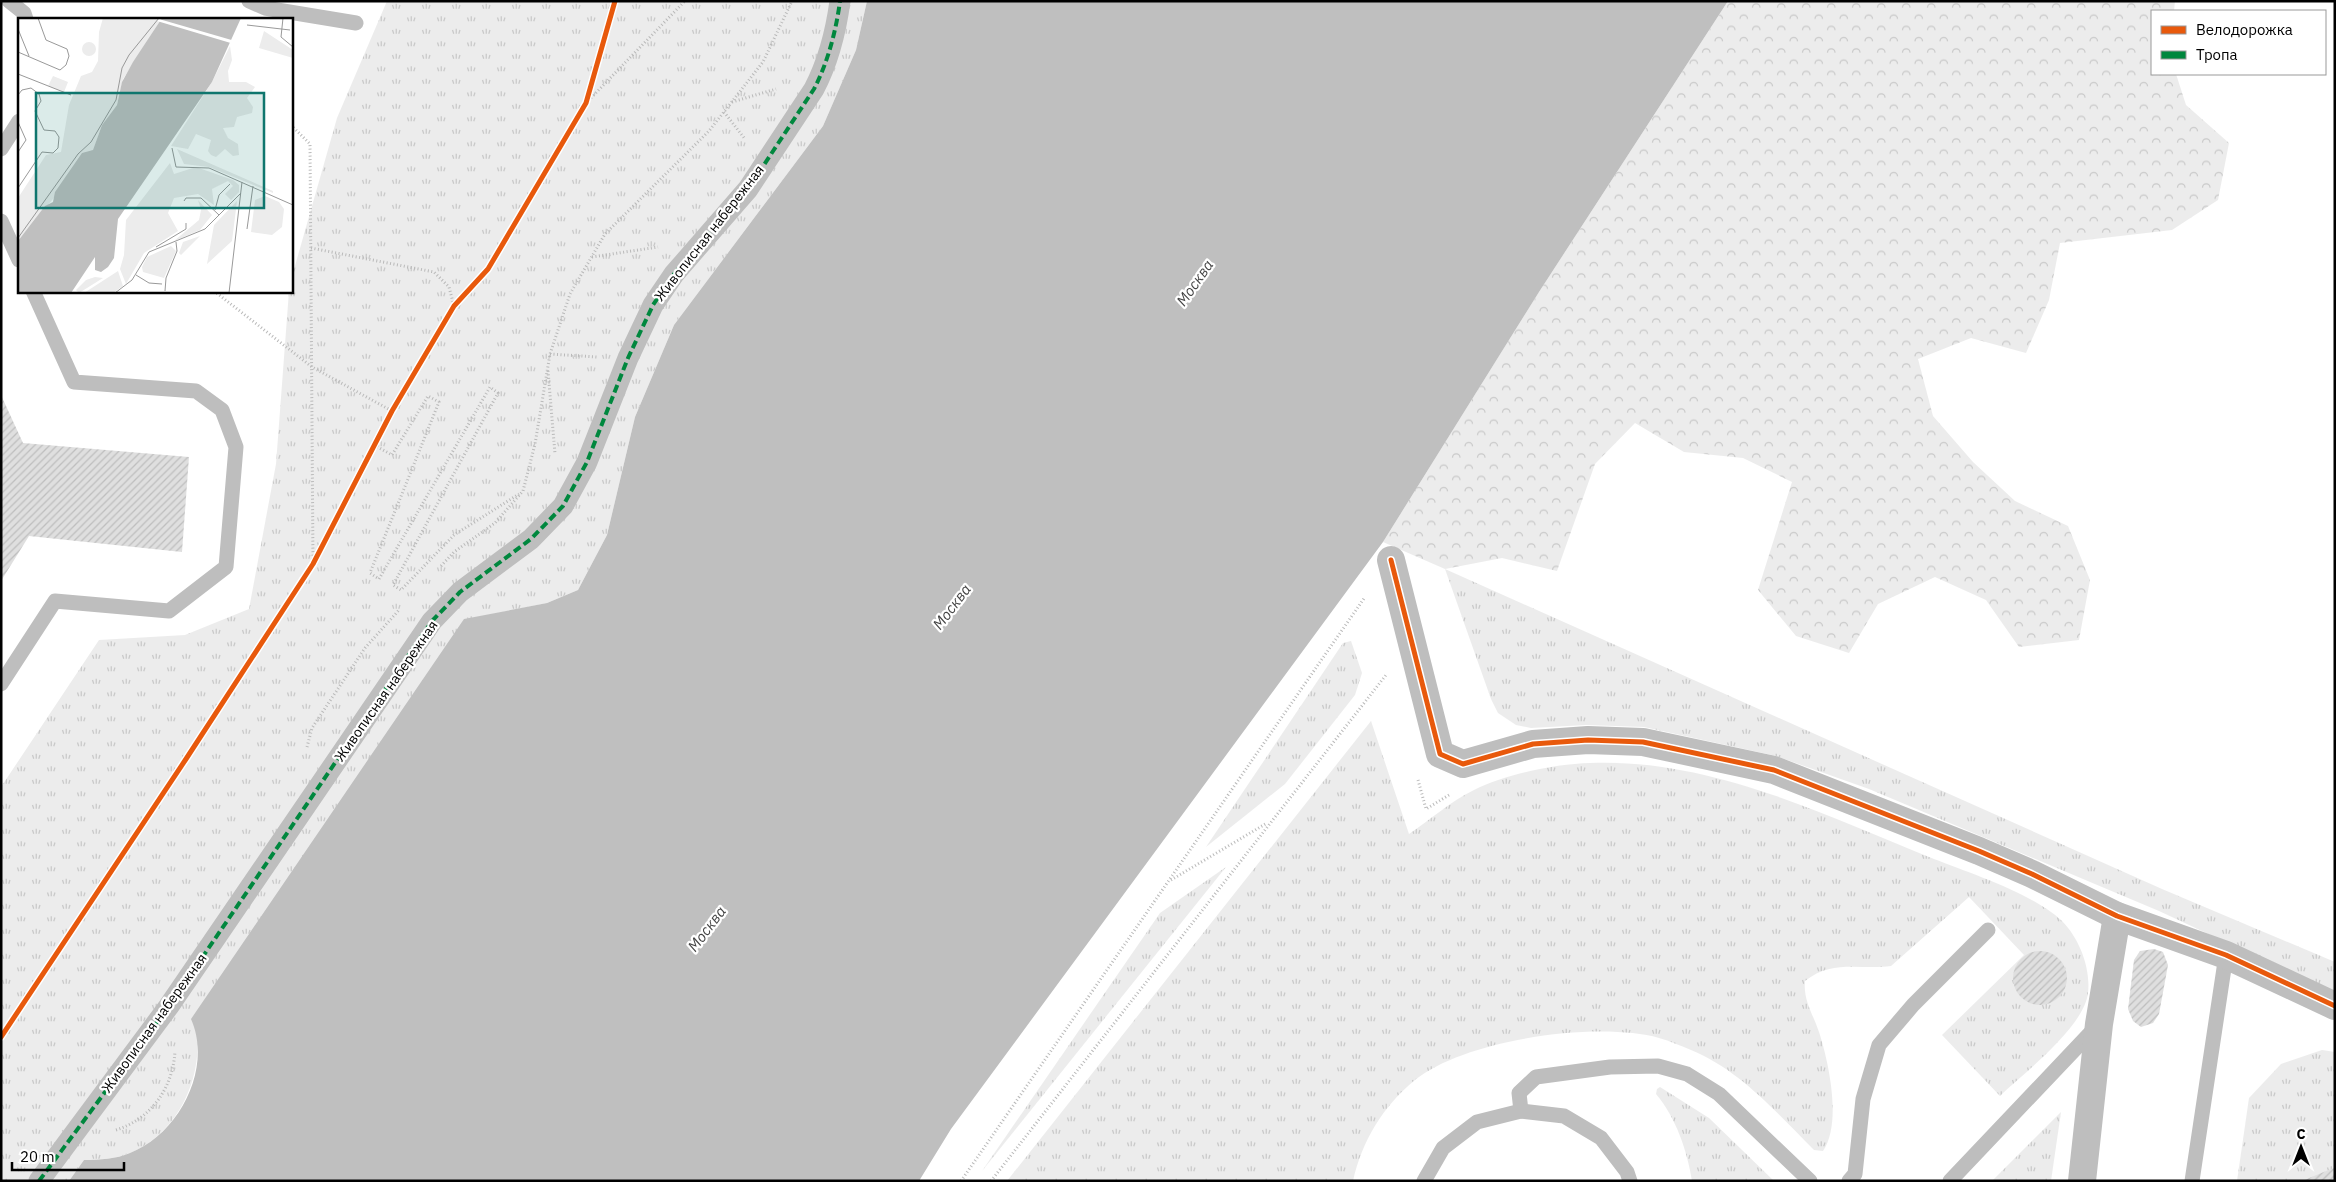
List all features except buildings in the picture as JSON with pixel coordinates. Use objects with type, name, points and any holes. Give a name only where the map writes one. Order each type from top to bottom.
[{"type":"street","name":"Живописная набережная","points":[[39,1181],[169,1006],[432,621],[460,592],[531,539],[563,506],[587,462],[628,358],[654,305],[674,274],[748,189],[814,89],[821,75],[832,40],[840,1]]},
{"type":"street","points":[[1391,560],[1440,754],[1463,764],[1533,744],[1588,740],[1643,742],[1774,770],[2006,862],[2117,916],[2226,955],[2335,1006]]},
{"type":"street","points":[[2082,1181],[2099,1024],[2117,916]]},
{"type":"lane","points":[[9,1],[24,12],[26,18]]},
{"type":"lane","points":[[249,1],[265,8],[356,23]]},
{"type":"lane","points":[[1,149],[18,123]]},
{"type":"lane","points":[[1,222],[18,258]]},
{"type":"lane","points":[[1,684],[55,601],[169,611],[226,567],[236,446],[222,410],[196,391],[74,382],[33,292]]},
{"type":"lane","points":[[1849,1181],[1855,1174],[1864,1099],[1879,1045],[1913,1005],[1988,930]]},
{"type":"lane","points":[[2192,1181],[2226,955]]},
{"type":"lane","points":[[1950,1181],[2099,1024]]},
{"type":"lane","points":[[1521,1111],[1519,1093],[1536,1077],[1610,1067],[1658,1066],[1688,1074],[1719,1094],[1810,1181]]},
{"type":"lane","points":[[1424,1181],[1444,1148],[1477,1122],[1521,1111],[1564,1116],[1601,1138],[1627,1172],[1630,1181]]},
{"type":"path","points":[[581,111],[586,103],[686,1]]},
{"type":"path","points":[[435,572],[454,552],[495,523],[524,490],[535,444],[550,354],[570,294],[605,234],[709,131],[763,62],[792,1]]},
{"type":"path","points":[[586,103],[592,85]]},
{"type":"path","points":[[292,126],[310,144],[313,564]]},
{"type":"path","points":[[592,257],[640,248],[700,244]]},
{"type":"path","points":[[311,248],[434,272],[450,287],[454,306]]},
{"type":"path","points":[[215,292],[312,367],[392,411]]},
{"type":"path","points":[[454,306],[460,300]]},
{"type":"path","points":[[550,354],[628,358]]},
{"type":"path","points":[[548,365],[553,444],[563,506]]},
{"type":"path","points":[[374,445],[392,455],[428,396],[438,402],[370,573],[379,579],[490,387],[498,393],[393,585],[401,590],[454,535],[524,490]]},
{"type":"path","points":[[961,1181],[1367,594],[1370,603]]},
{"type":"path","points":[[309,801],[303,762],[312,728],[365,648],[403,606]]},
{"type":"path","points":[[991,1181],[1389,672],[1391,681]]},
{"type":"path","points":[[1416,772],[1426,809],[1455,791]]},
{"type":"path","points":[[1168,881],[1270,822]]},
{"type":"green space","points":[[387,1],[867,1],[856,50],[823,126],[674,325],[635,417],[607,535],[578,590],[547,603],[464,620],[197,1033],[195,1069],[190,1087],[183,1104],[161,1133],[147,1144],[125,1155],[108,1159],[84,1160],[69,1181],[1,1181],[1,787],[99,640],[185,635],[249,609],[276,464],[289,292],[292,292],[292,276],[337,118]]},
{"type":"green space","points":[[1728,1],[2175,1],[2174,10],[2151,10],[2151,75],[2176,75],[2186,105],[2229,143],[2218,200],[2172,230],[2060,243],[2049,300],[2026,353],[1971,338],[1918,359],[1933,416],[1973,462],[2015,501],[2068,526],[2090,580],[2079,640],[2019,647],[1986,600],[1935,577],[1878,604],[1849,653],[1796,636],[1758,590],[1792,482],[1743,458],[1684,452],[1635,423],[1595,464],[1557,571],[1502,558],[1445,569],[1383,542],[1539,292]]},
{"type":"green space","points":[[1445,569],[2162,889],[2335,962],[2335,993],[2159,911],[1869,789],[1776,756],[1644,727],[1586,725],[1531,728],[1516,725],[1498,713],[1491,699]]},
{"type":"green space","points":[[1351,641],[1362,673],[1355,695],[1285,784],[1206,847],[1343,643]]},
{"type":"green space","points":[[1371,721],[1409,834],[1465,794],[1486,784],[1515,775],[1561,765],[1590,763],[1635,764],[1679,770],[1723,780],[1809,808],[2001,885],[2035,902],[2062,921],[2074,936],[2086,964],[2088,974],[2088,993],[2084,1006],[2076,1020],[2052,1048],[2000,1096],[1942,1035],[2024,955],[1969,897],[1891,966],[1836,968],[1815,974],[1805,981],[1807,1001],[1827,1060],[1832,1093],[1832,1125],[1829,1139],[1823,1151],[1814,1150],[1772,1107],[1742,1081],[1726,1069],[1691,1050],[1659,1038],[1633,1033],[1568,1033],[1533,1037],[1499,1044],[1466,1054],[1438,1066],[1415,1080],[1393,1101],[1375,1125],[1362,1152],[1353,1181],[1007,1181]]},
{"type":"green space","points":[[1226,867],[982,1171],[1160,913]]},
{"type":"green space","points":[[2322,1050],[2335,1052],[2335,1181],[2237,1181],[2249,1098],[2281,1064]]},
{"type":"green space","points":[[1660,1087],[1709,1118],[1774,1181],[1692,1181],[1680,1135],[1669,1113],[1656,1094],[1657,1089]]},
{"type":"green space","points":[[2061,1112],[2051,1181],[1992,1181]]},
{"type":"water","name":"Москва","points":[[867,1],[1728,1],[1539,292],[1383,542],[951,1129],[919,1181],[69,1181],[84,1160],[108,1159],[130,1153],[148,1144],[177,1115],[187,1097],[194,1078],[198,1058],[197,1038],[191,1019],[464,619],[547,603],[578,590],[607,535],[635,417],[674,325],[823,126],[856,50]]},
{"type":"marked path","points":[[39,1181],[169,1006],[432,621],[460,592],[531,539],[563,506],[587,462],[628,358],[653,305],[674,274],[748,189],[814,89],[831,46],[840,1]]},
{"type":"cycle path","points":[[1,1037],[313,564],[392,411],[454,306],[488,269],[586,103],[615,1]]},
{"type":"cycle path","points":[[1391,560],[1440,754],[1463,764],[1533,744],[1588,740],[1643,742],[1774,770],[1979,851],[2032,874],[2117,916],[2226,955],[2335,1006]]}]
